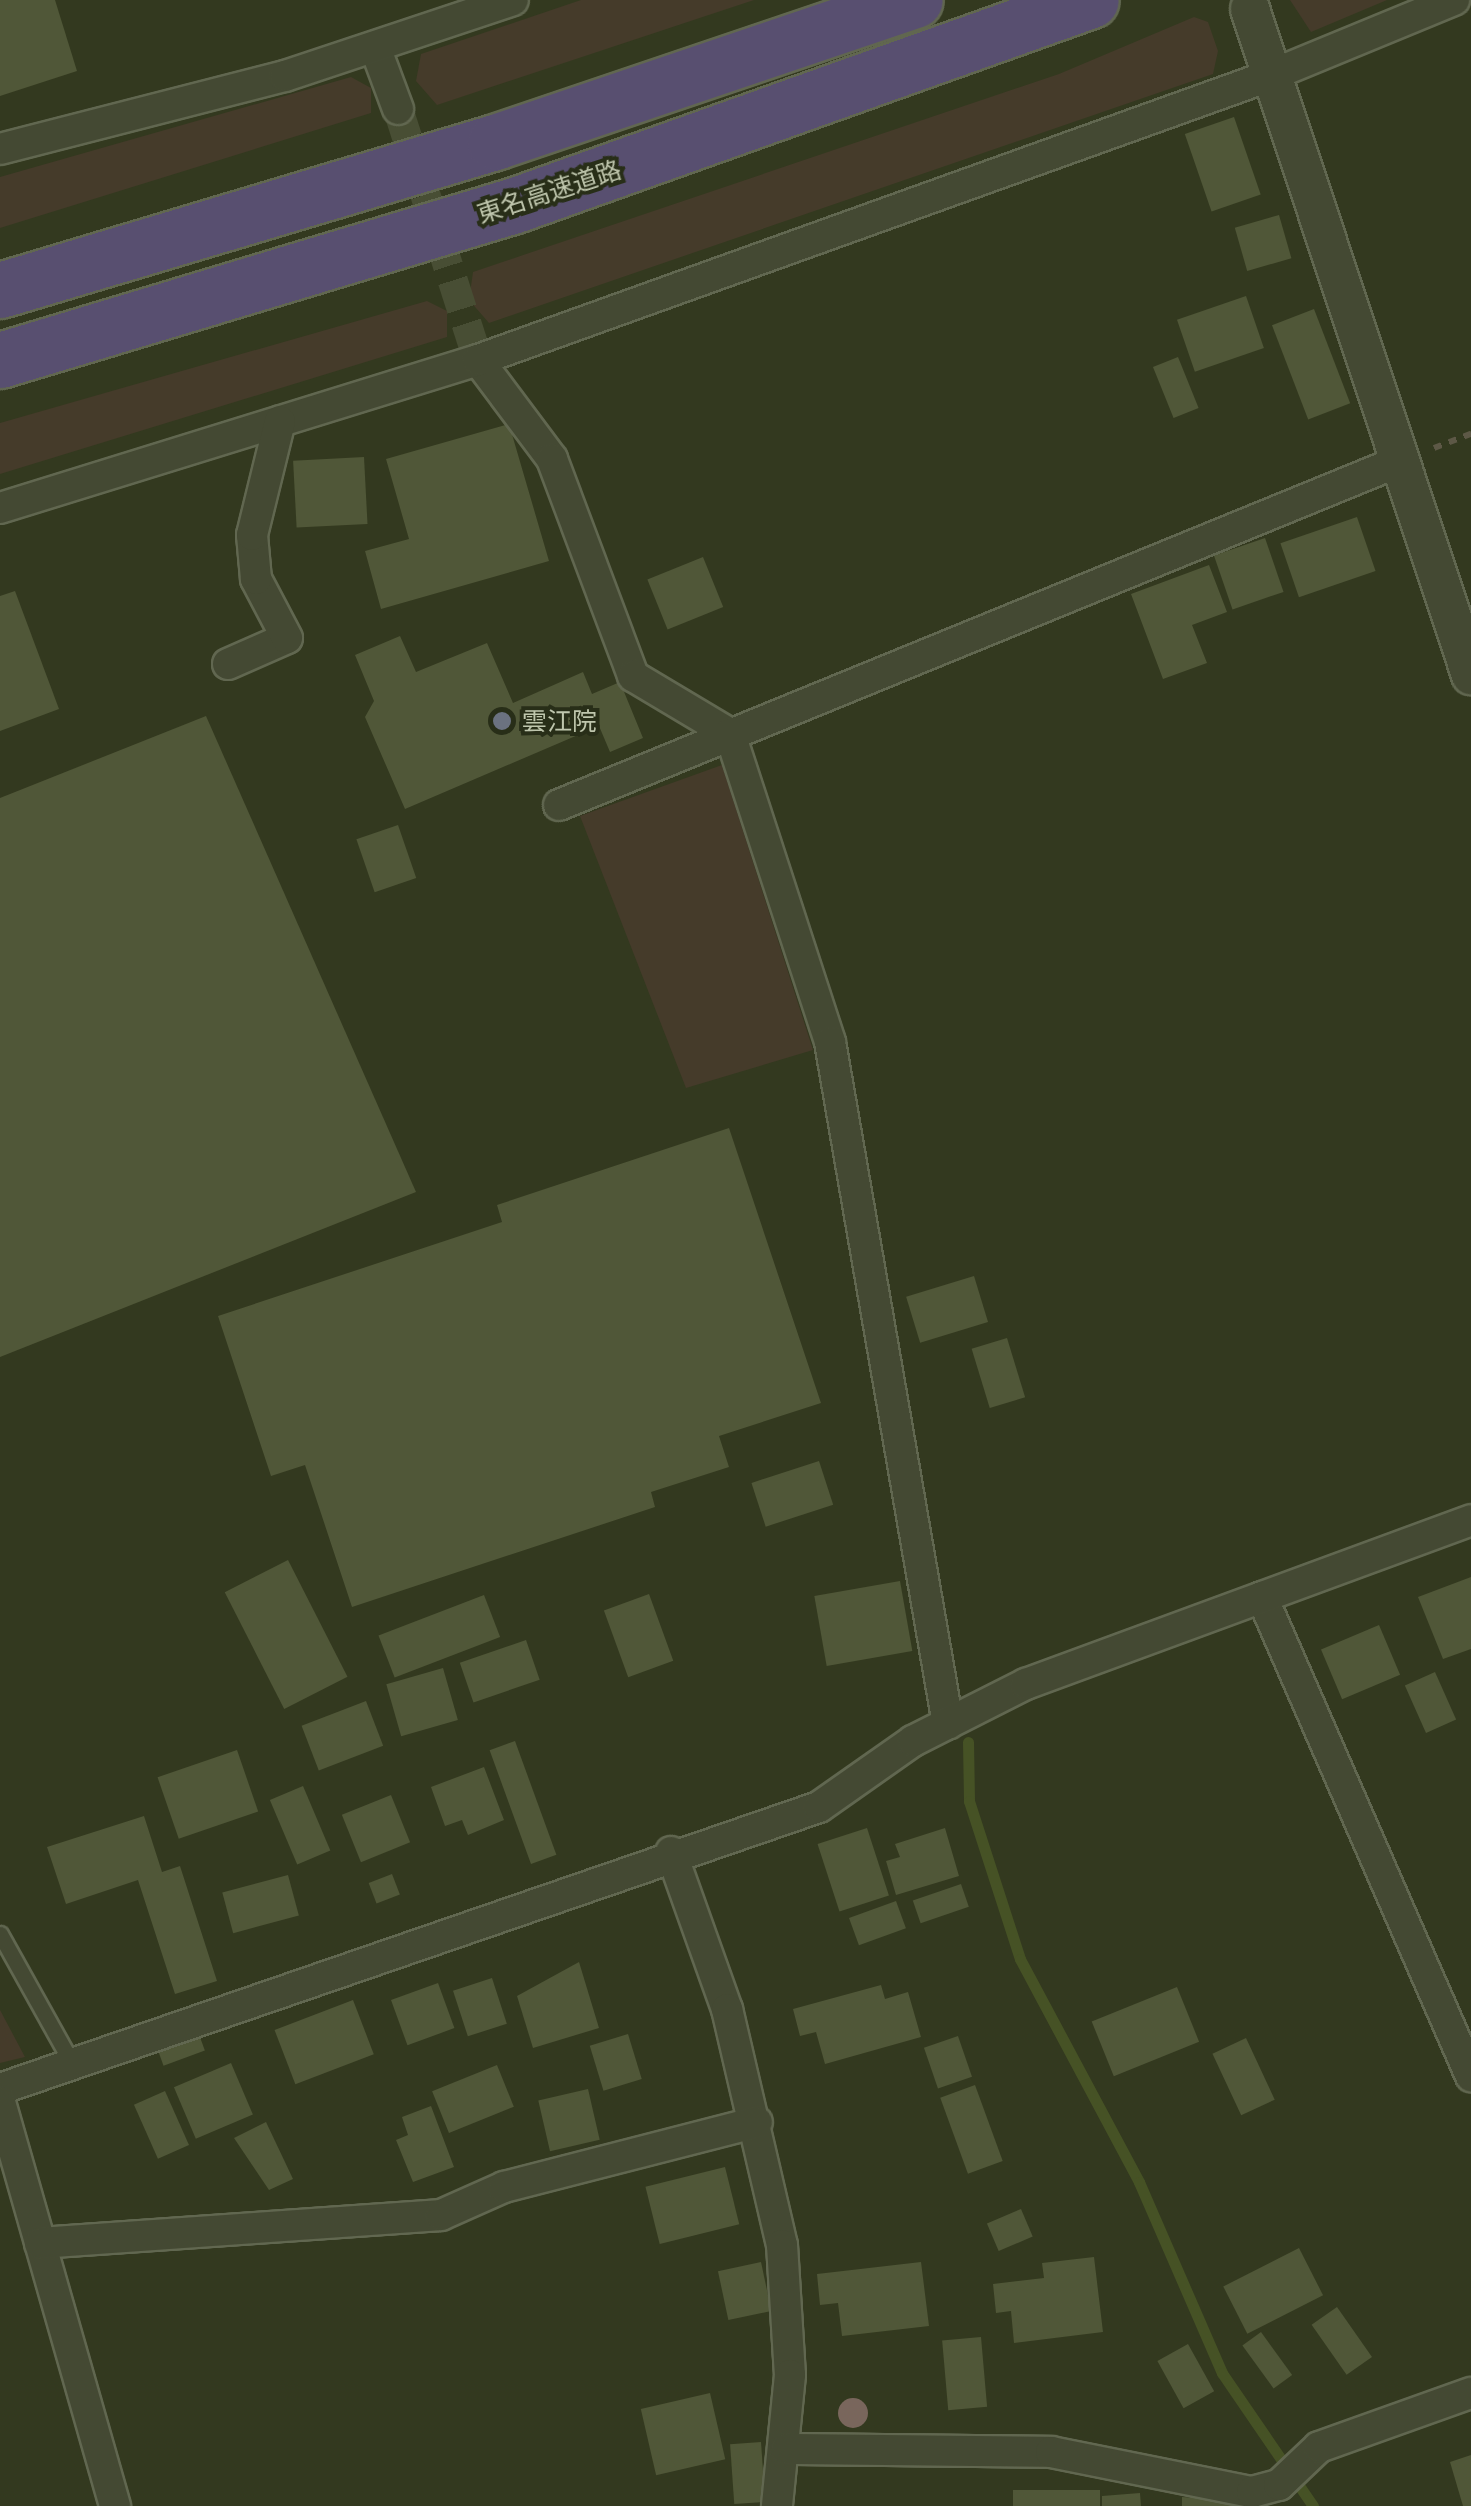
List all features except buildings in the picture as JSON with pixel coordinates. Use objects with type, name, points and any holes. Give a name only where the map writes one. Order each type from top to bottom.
[{"type":"highway","points":[[0,290],[495,142],[915,0]]},
{"type":"highway","name":"東名高速道路","points":[[0,360],[515,205],[1091,0]]},
{"type":"street","points":[[0,149],[375,47],[512,0]]},
{"type":"street","points":[[0,508],[478,360],[1272,75],[1454,0]]},
{"type":"street","points":[[1250,9],[1471,675]]},
{"type":"street","points":[[375,47],[398,109]]},
{"type":"street","points":[[478,360],[552,459],[633,676],[730,734],[830,1042],[948,1724]]},
{"type":"street","points":[[228,664],[287,638],[256,579],[252,535],[280,421]]},
{"type":"street","points":[[559,805],[1400,461]]},
{"type":"street","points":[[0,2089],[670,1852],[819,1807],[948,1724],[1026,1684],[1471,1520]]},
{"type":"street","points":[[1262,1598],[1471,2076]]},
{"type":"street","points":[[670,1852],[757,2122],[782,2245],[786,2449],[777,2506]]},
{"type":"street","points":[[0,2102],[115,2506]]},
{"type":"street","points":[[40,2243],[442,2215],[504,2187],[757,2122]]},
{"type":"street","points":[[786,2449],[1051,2452],[1252,2492],[1279,2485],[1319,2448],[1471,2393]]},
{"type":"lane","points":[[0,1934],[73,2065]]},
{"type":"shaded area","points":[[581,0],[754,0],[437,105],[416,81],[421,54]]},
{"type":"shaded area","points":[[1290,0],[1387,0],[1311,32]]},
{"type":"shaded area","points":[[1194,17],[1208,22],[1218,51],[1213,74],[489,323],[469,300],[473,272],[1059,74]]},
{"type":"shaded area","points":[[351,77],[371,88],[371,113],[0,228],[0,177]]},
{"type":"shaded area","points":[[427,301],[447,311],[447,337],[0,474],[0,423]]},
{"type":"shaded area","points":[[722,765],[813,1050],[686,1088],[580,816]]},
{"type":"shaded area","points":[[0,2010],[25,2057],[0,2063]]},
{"type":"waterway","points":[[968,1742],[969,1801],[1020,1959],[1139,2182],[1222,2373],[1313,2506]]},
{"type":"tunnel","points":[[398,109],[478,360]]},
{"type":"place","name":"雲江院","points":[[502,721]]}]
